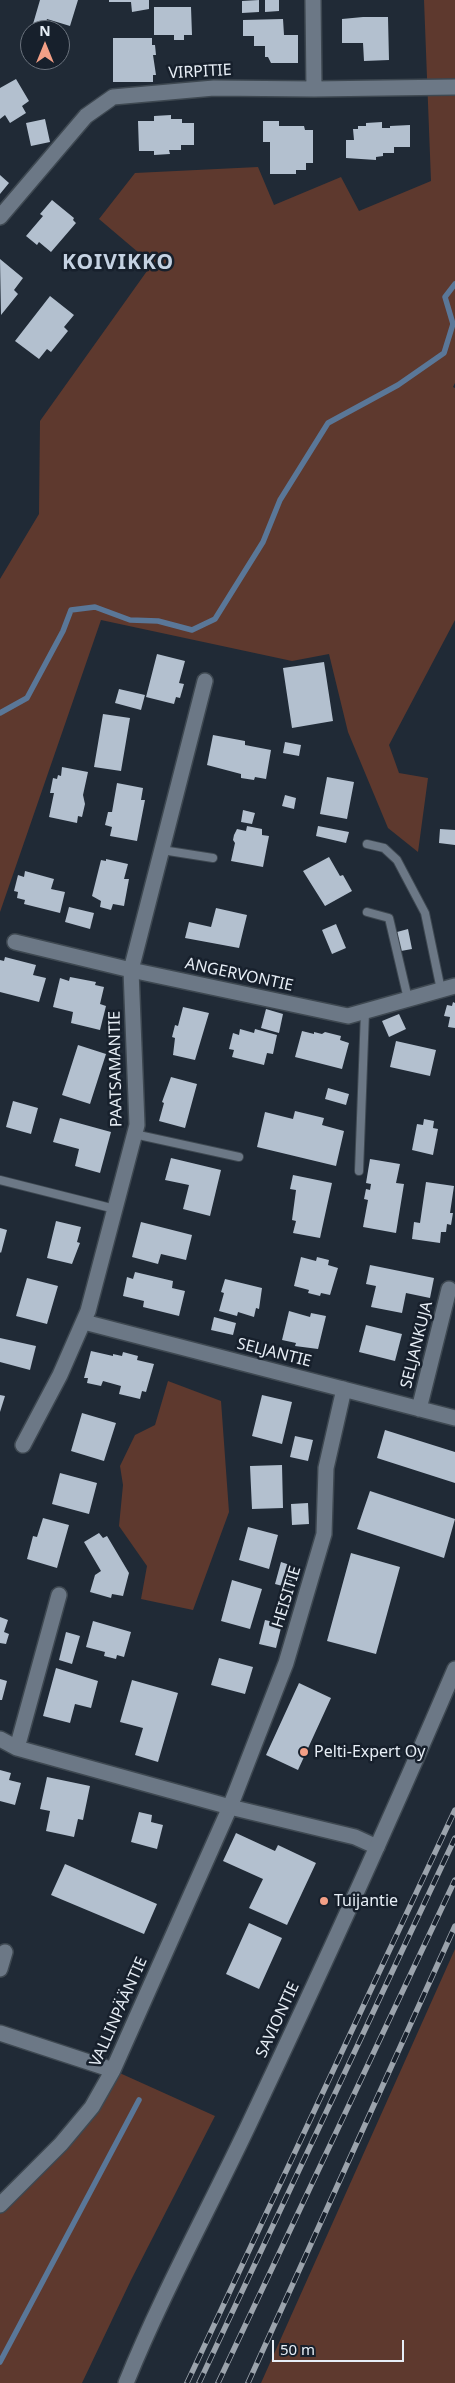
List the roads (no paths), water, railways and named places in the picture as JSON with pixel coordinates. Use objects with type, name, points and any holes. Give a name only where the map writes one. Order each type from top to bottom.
[{"type":"street","points":[[314,0],[314,89]]},
{"type":"street","name":"VIRPITIE","points":[[0,217],[86,116],[113,96],[214,88],[455,87]]},
{"type":"street","name":"PAATSAMANTIE","points":[[23,1445],[60,1375],[84,1322],[137,1125],[131,970],[205,681]]},
{"type":"street","name":"ANGERVONTIE","points":[[15,942],[131,970],[348,1016],[448,988]]},
{"type":"street","name":"SELJANKUJA","points":[[419,1409],[449,1289]]},
{"type":"street","name":"SELJANTIE","points":[[84,1322],[455,1418]]},
{"type":"street","name":"HEISITIE","points":[[230,1807],[286,1663],[324,1534],[326,1468],[344,1389]]},
{"type":"street","points":[[17,1748],[59,1595]]},
{"type":"street","name":"SAVIONTIE","points":[[126,2383],[146,2334],[250,2123],[377,1848],[455,1669]]},
{"type":"street","points":[[0,1739],[17,1748],[230,1807],[355,1837],[377,1848]]},
{"type":"street","name":"VALLINPÄÄNTIE","points":[[0,2205],[60,2144],[92,2107],[113,2070],[230,1807]]},
{"type":"street","points":[[0,1968],[5,1952]]},
{"type":"street","points":[[0,2033],[113,2070]]},
{"type":"lane","points":[[367,844],[384,848],[397,860],[425,914],[448,988]]},
{"type":"lane","points":[[162,850],[214,858]]},
{"type":"lane","points":[[367,912],[389,918],[408,999]]},
{"type":"lane","points":[[359,1171],[365,1012]]},
{"type":"lane","points":[[134,1134],[239,1157]]},
{"type":"lane","points":[[0,1180],[115,1210]]},
{"type":"waterway","points":[[0,713],[27,698],[63,631],[71,610],[95,607],[130,620],[158,621],[192,630],[215,619],[263,542],[280,500],[328,423],[398,385],[444,353],[453,324],[445,297],[455,284]]},
{"type":"waterway","points":[[0,2362],[139,2100]]},
{"type":"railway","points":[[187,2383],[455,1810]]},
{"type":"railway","points":[[199,2383],[455,1838]]},
{"type":"railway","points":[[218,2383],[455,1880]]},
{"type":"railway","points":[[248,2383],[455,1926]]},
{"type":"place","name":"Pelti-Expert Oy","points":[[304,1752]]},
{"type":"place","name":"Tuijantie","points":[[324,1901]]},
{"type":"district","name":"KOIVIKKO","points":[[118,263]]}]
